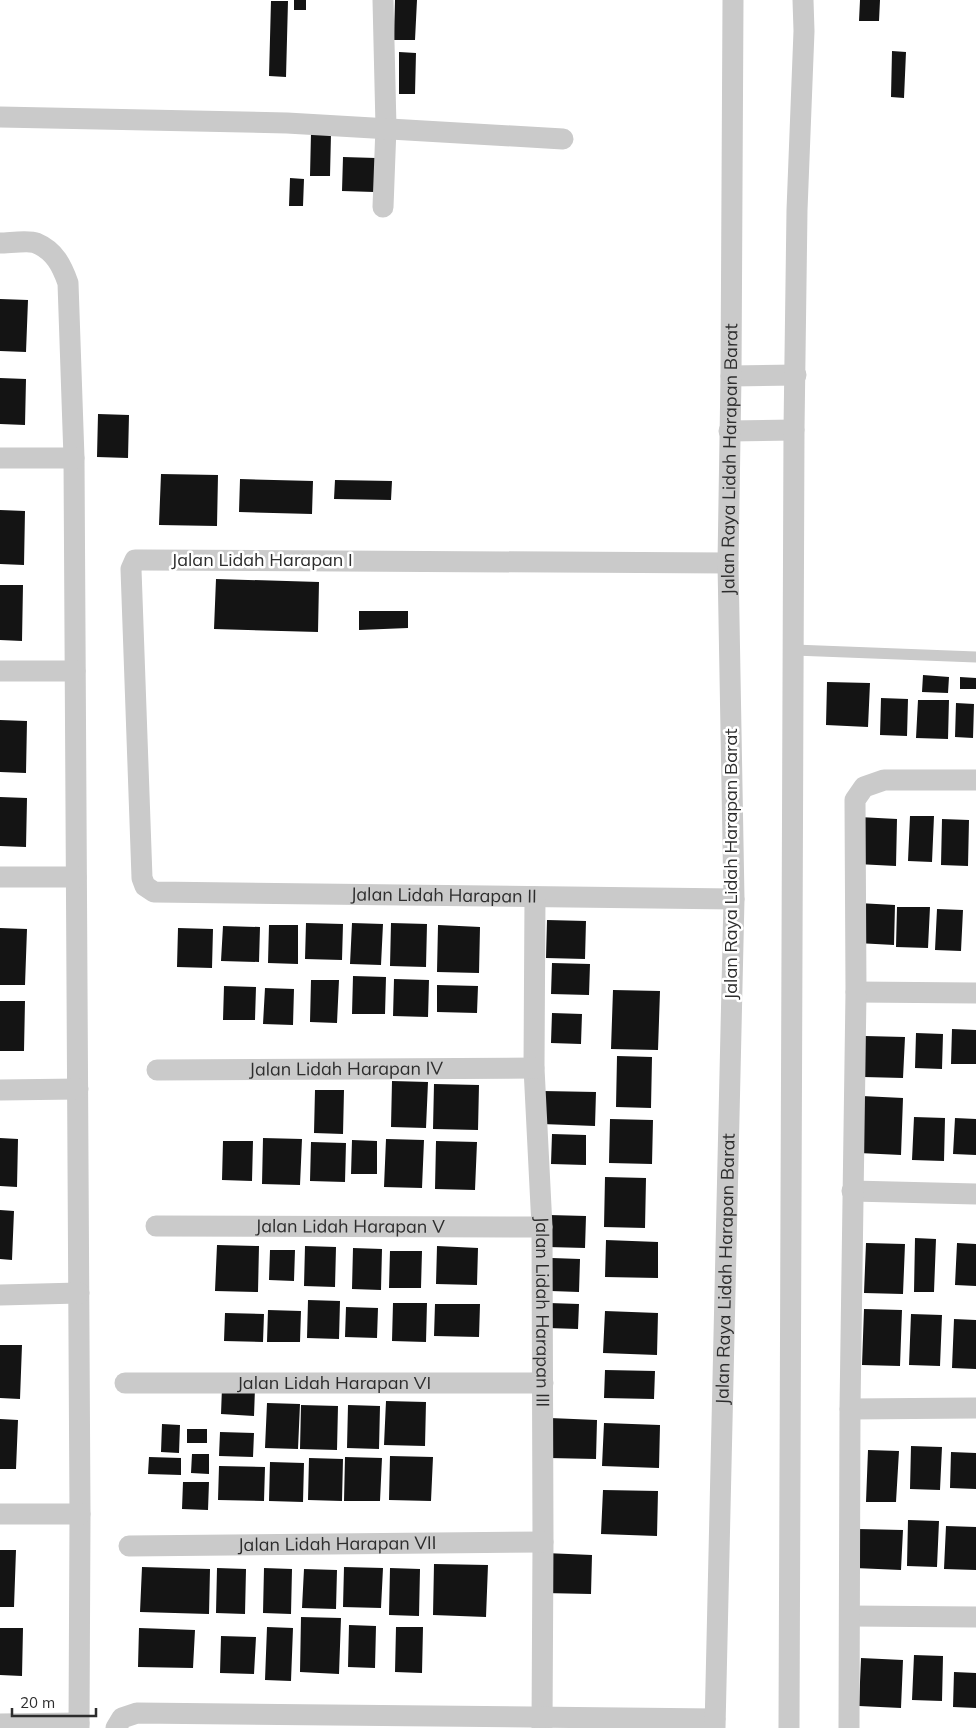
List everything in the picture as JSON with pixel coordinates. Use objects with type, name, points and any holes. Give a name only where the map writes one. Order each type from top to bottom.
[{"type":"street","points":[[382,0],[386,127],[383,207]]},
{"type":"street","name":"Jalan Raya Lidah Harapan Barat","points":[[715,1724],[734,899],[728,563],[734,0]]},
{"type":"street","points":[[789,1728],[794,430],[797,210],[804,31],[803,0]]},
{"type":"street","points":[[0,117],[287,123],[386,127],[563,139]]},
{"type":"street","points":[[0,243],[35,243],[54,255],[62,266],[68,283],[74,458],[80,1514],[79,1726],[0,1724]]},
{"type":"street","points":[[731,376],[796,376]]},
{"type":"street","points":[[729,432],[794,430]]},
{"type":"street","points":[[0,458],[74,458]]},
{"type":"street","name":"Jalan Lidah Harapan I","points":[[154,892],[145,886],[142,878],[131,569],[135,560],[728,563]]},
{"type":"street","points":[[0,671],[75,671]]},
{"type":"street","points":[[849,1728],[852,1191],[856,992],[855,800],[864,787],[884,780],[976,780]]},
{"type":"street","points":[[0,877],[76,877]]},
{"type":"street","name":"Jalan Lidah Harapan II","points":[[154,892],[734,899]]},
{"type":"street","name":"Jalan Lidah Harapan III","points":[[535,897],[534,1068],[542,1227],[542,1723]]},
{"type":"street","points":[[856,992],[976,993]]},
{"type":"street","name":"Jalan Lidah Harapan IV","points":[[157,1070],[534,1068]]},
{"type":"street","points":[[0,1090],[78,1089]]},
{"type":"street","points":[[852,1191],[976,1194]]},
{"type":"street","name":"Jalan Lidah Harapan V","points":[[156,1226],[542,1227]]},
{"type":"street","points":[[0,1295],[79,1293]]},
{"type":"street","name":"Jalan Lidah Harapan VI","points":[[125,1383],[543,1383]]},
{"type":"street","points":[[850,1409],[976,1408]]},
{"type":"street","points":[[0,1514],[80,1514]]},
{"type":"street","name":"Jalan Lidah Harapan VII","points":[[129,1546],[543,1542]]},
{"type":"street","points":[[850,1616],[976,1617]]},
{"type":"street","points":[[121,1722],[137,1713],[542,1723],[715,1724]]},
{"type":"lane","points":[[794,650],[976,657]]},
{"type":"building","points":[[294,0],[306,0],[306,10],[294,10]]},
{"type":"building","points":[[395,0],[417,0],[415,40],[394,40]]},
{"type":"building","points":[[860,0],[880,0],[879,21],[859,21]]},
{"type":"building","points":[[271,1],[288,1],[286,77],[269,76]]},
{"type":"building","points":[[892,51],[906,52],[904,98],[891,97]]},
{"type":"building","points":[[399,52],[416,53],[415,94],[399,94]]},
{"type":"building","points":[[311,133],[331,134],[330,176],[310,176]]},
{"type":"building","points":[[343,157],[376,158],[374,192],[342,191]]},
{"type":"building","points":[[290,178],[304,179],[303,206],[289,206]]},
{"type":"building","points":[[0,299],[28,300],[26,352],[0,351]]},
{"type":"building","points":[[0,378],[26,379],[25,425],[0,424]]},
{"type":"building","points":[[98,414],[129,415],[128,458],[97,457]]},
{"type":"building","points":[[161,474],[218,475],[217,526],[159,525]]},
{"type":"building","points":[[240,479],[313,481],[312,514],[239,512]]},
{"type":"building","points":[[335,480],[392,481],[391,500],[334,499]]},
{"type":"building","points":[[0,510],[25,511],[24,565],[0,564]]},
{"type":"building","points":[[216,579],[319,582],[318,632],[214,629]]},
{"type":"building","points":[[0,585],[23,585],[22,641],[0,640]]},
{"type":"building","points":[[359,611],[408,611],[408,628],[359,630]]},
{"type":"building","points":[[923,675],[949,677],[948,693],[922,692]]},
{"type":"building","points":[[960,677],[976,678],[976,689],[960,689]]},
{"type":"building","points":[[827,682],[870,683],[868,727],[826,725]]},
{"type":"building","points":[[881,698],[908,699],[907,736],[880,735]]},
{"type":"building","points":[[918,700],[949,700],[948,739],[916,738]]},
{"type":"building","points":[[956,703],[974,704],[973,738],[955,737]]},
{"type":"building","points":[[0,720],[27,721],[26,773],[0,772]]},
{"type":"building","points":[[0,797],[27,798],[26,847],[0,846]]},
{"type":"building","points":[[910,816],[934,816],[932,862],[908,861]]},
{"type":"building","points":[[859,817],[897,819],[896,866],[857,864]]},
{"type":"building","points":[[942,819],[969,820],[968,866],[941,865]]},
{"type":"building","points":[[858,903],[895,905],[894,945],[857,943]]},
{"type":"building","points":[[897,907],[930,907],[928,948],[896,947]]},
{"type":"building","points":[[937,909],[963,910],[961,951],[935,950]]},
{"type":"building","points":[[547,920],[586,921],[585,959],[546,958]]},
{"type":"building","points":[[306,923],[343,924],[342,960],[305,959]]},
{"type":"building","points":[[352,923],[383,924],[381,965],[350,964]]},
{"type":"building","points":[[391,923],[427,924],[426,967],[390,966]]},
{"type":"building","points":[[269,925],[298,925],[298,964],[268,963]]},
{"type":"building","points":[[438,925],[480,927],[479,973],[437,972]]},
{"type":"building","points":[[223,926],[260,927],[259,962],[221,961]]},
{"type":"building","points":[[0,928],[27,929],[25,985],[0,985]]},
{"type":"building","points":[[178,928],[213,929],[212,968],[177,967]]},
{"type":"building","points":[[552,963],[590,964],[589,995],[551,994]]},
{"type":"building","points":[[353,976],[386,977],[385,1014],[352,1014]]},
{"type":"building","points":[[394,979],[429,980],[428,1017],[393,1016]]},
{"type":"building","points":[[311,980],[339,980],[337,1023],[310,1022]]},
{"type":"building","points":[[437,985],[478,986],[477,1013],[437,1012]]},
{"type":"building","points":[[224,986],[256,987],[255,1020],[223,1020]]},
{"type":"building","points":[[265,988],[294,989],[293,1025],[263,1024]]},
{"type":"building","points":[[613,990],[660,991],[658,1050],[611,1049]]},
{"type":"building","points":[[0,1001],[25,1001],[24,1051],[0,1051]]},
{"type":"building","points":[[552,1013],[582,1014],[581,1044],[551,1043]]},
{"type":"building","points":[[952,1029],[976,1030],[976,1064],[951,1064]]},
{"type":"building","points":[[916,1033],[943,1034],[942,1069],[915,1068]]},
{"type":"building","points":[[865,1036],[905,1037],[903,1078],[864,1077]]},
{"type":"building","points":[[617,1056],[652,1057],[651,1108],[616,1107]]},
{"type":"building","points":[[392,1081],[428,1082],[426,1128],[391,1127]]},
{"type":"building","points":[[434,1084],[479,1085],[478,1130],[433,1129]]},
{"type":"building","points":[[315,1090],[344,1090],[343,1134],[314,1133]]},
{"type":"building","points":[[543,1091],[596,1092],[595,1126],[542,1124]]},
{"type":"building","points":[[862,1096],[903,1098],[901,1155],[859,1153]]},
{"type":"building","points":[[914,1117],[945,1118],[944,1161],[912,1160]]},
{"type":"building","points":[[955,1118],[976,1119],[976,1155],[953,1154]]},
{"type":"building","points":[[610,1119],[653,1120],[652,1164],[609,1163]]},
{"type":"building","points":[[552,1134],[586,1135],[586,1165],[551,1164]]},
{"type":"building","points":[[0,1138],[18,1139],[17,1187],[0,1186]]},
{"type":"building","points":[[263,1138],[302,1139],[300,1185],[262,1184]]},
{"type":"building","points":[[386,1139],[424,1140],[422,1188],[384,1187]]},
{"type":"building","points":[[352,1140],[377,1141],[377,1174],[351,1174]]},
{"type":"building","points":[[223,1141],[253,1141],[252,1181],[222,1180]]},
{"type":"building","points":[[436,1141],[477,1142],[475,1190],[435,1189]]},
{"type":"building","points":[[311,1142],[346,1143],[345,1182],[310,1181]]},
{"type":"building","points":[[605,1177],[646,1178],[645,1228],[604,1227]]},
{"type":"building","points":[[0,1210],[14,1211],[12,1260],[0,1259]]},
{"type":"building","points":[[549,1215],[586,1216],[585,1248],[548,1247]]},
{"type":"building","points":[[915,1238],[936,1239],[934,1292],[914,1292]]},
{"type":"building","points":[[606,1240],[658,1242],[658,1278],[605,1277]]},
{"type":"building","points":[[866,1243],[905,1244],[903,1294],[864,1293]]},
{"type":"building","points":[[957,1243],[976,1244],[976,1286],[955,1285]]},
{"type":"building","points":[[217,1245],[259,1246],[258,1292],[215,1291]]},
{"type":"building","points":[[305,1246],[336,1247],[335,1287],[304,1286]]},
{"type":"building","points":[[437,1246],[478,1248],[477,1285],[436,1284]]},
{"type":"building","points":[[353,1248],[382,1249],[381,1290],[352,1289]]},
{"type":"building","points":[[270,1250],[295,1250],[294,1281],[269,1280]]},
{"type":"building","points":[[390,1251],[422,1251],[421,1288],[389,1288]]},
{"type":"building","points":[[552,1258],[580,1259],[579,1292],[551,1291]]},
{"type":"building","points":[[308,1300],[340,1301],[339,1339],[307,1338]]},
{"type":"building","points":[[393,1303],[427,1303],[426,1342],[392,1341]]},
{"type":"building","points":[[549,1303],[579,1304],[578,1329],[548,1328]]},
{"type":"building","points":[[435,1304],[480,1304],[479,1337],[434,1336]]},
{"type":"building","points":[[346,1307],[378,1308],[377,1338],[345,1337]]},
{"type":"building","points":[[864,1309],[902,1310],[900,1366],[862,1365]]},
{"type":"building","points":[[268,1310],[301,1311],[300,1342],[267,1342]]},
{"type":"building","points":[[605,1311],[658,1313],[657,1355],[603,1353]]},
{"type":"building","points":[[225,1313],[264,1314],[263,1342],[224,1341]]},
{"type":"building","points":[[911,1314],[942,1315],[940,1366],[909,1365]]},
{"type":"building","points":[[954,1319],[976,1320],[976,1369],[952,1368]]},
{"type":"building","points":[[0,1345],[22,1345],[20,1399],[0,1398]]},
{"type":"building","points":[[605,1370],[655,1371],[654,1399],[604,1398]]},
{"type":"building","points":[[222,1387],[255,1388],[254,1416],[221,1414]]},
{"type":"building","points":[[386,1401],[426,1402],[425,1446],[384,1445]]},
{"type":"building","points":[[267,1403],[300,1404],[298,1449],[265,1448]]},
{"type":"building","points":[[301,1405],[338,1406],[337,1450],[300,1449]]},
{"type":"building","points":[[348,1405],[380,1406],[379,1449],[347,1448]]},
{"type":"building","points":[[550,1418],[597,1420],[596,1459],[549,1458]]},
{"type":"building","points":[[0,1419],[18,1420],[16,1469],[0,1469]]},
{"type":"building","points":[[604,1423],[660,1425],[659,1468],[602,1466]]},
{"type":"building","points":[[162,1424],[180,1425],[179,1453],[161,1452]]},
{"type":"building","points":[[187,1429],[207,1429],[207,1443],[187,1443]]},
{"type":"building","points":[[220,1432],[254,1433],[253,1457],[219,1456]]},
{"type":"building","points":[[911,1446],[942,1447],[940,1490],[910,1489]]},
{"type":"building","points":[[868,1450],[899,1451],[896,1502],[866,1502]]},
{"type":"building","points":[[951,1452],[976,1453],[976,1489],[950,1488]]},
{"type":"building","points":[[192,1454],[209,1454],[209,1474],[191,1473]]},
{"type":"building","points":[[390,1456],[433,1457],[431,1501],[389,1500]]},
{"type":"building","points":[[149,1457],[181,1458],[181,1475],[148,1474]]},
{"type":"building","points":[[345,1457],[382,1458],[380,1501],[344,1501]]},
{"type":"building","points":[[309,1458],[343,1459],[342,1501],[308,1500]]},
{"type":"building","points":[[270,1462],[304,1463],[303,1502],[269,1501]]},
{"type":"building","points":[[219,1466],[265,1467],[264,1501],[218,1500]]},
{"type":"building","points":[[183,1482],[209,1482],[208,1510],[182,1509]]},
{"type":"building","points":[[603,1490],[658,1491],[657,1536],[601,1534]]},
{"type":"building","points":[[908,1520],[939,1521],[937,1567],[907,1566]]},
{"type":"building","points":[[946,1526],[976,1527],[976,1570],[944,1569]]},
{"type":"building","points":[[857,1529],[903,1530],[901,1570],[855,1568]]},
{"type":"building","points":[[0,1550],[16,1550],[14,1607],[0,1607]]},
{"type":"building","points":[[545,1553],[592,1555],[591,1594],[544,1593]]},
{"type":"building","points":[[434,1564],[488,1565],[486,1617],[433,1615]]},
{"type":"building","points":[[142,1567],[210,1569],[209,1614],[140,1612]]},
{"type":"building","points":[[344,1567],[383,1568],[381,1608],[343,1607]]},
{"type":"building","points":[[217,1568],[246,1569],[245,1614],[216,1613]]},
{"type":"building","points":[[264,1568],[292,1569],[291,1614],[263,1613]]},
{"type":"building","points":[[390,1568],[420,1569],[419,1616],[389,1615]]},
{"type":"building","points":[[304,1569],[337,1570],[336,1609],[302,1608]]},
{"type":"building","points":[[301,1617],[341,1618],[339,1674],[300,1672]]},
{"type":"building","points":[[349,1625],[376,1626],[375,1668],[348,1667]]},
{"type":"building","points":[[267,1627],[293,1628],[291,1681],[265,1680]]},
{"type":"building","points":[[396,1627],[423,1627],[422,1673],[395,1672]]},
{"type":"building","points":[[0,1628],[23,1628],[22,1676],[0,1675]]},
{"type":"building","points":[[139,1628],[195,1630],[193,1668],[138,1667]]},
{"type":"building","points":[[221,1636],[256,1637],[254,1674],[220,1673]]},
{"type":"building","points":[[914,1655],[943,1656],[942,1701],[912,1700]]},
{"type":"building","points":[[861,1658],[903,1660],[901,1708],[859,1706]]},
{"type":"building","points":[[954,1672],[976,1673],[976,1708],[953,1707]]}]
